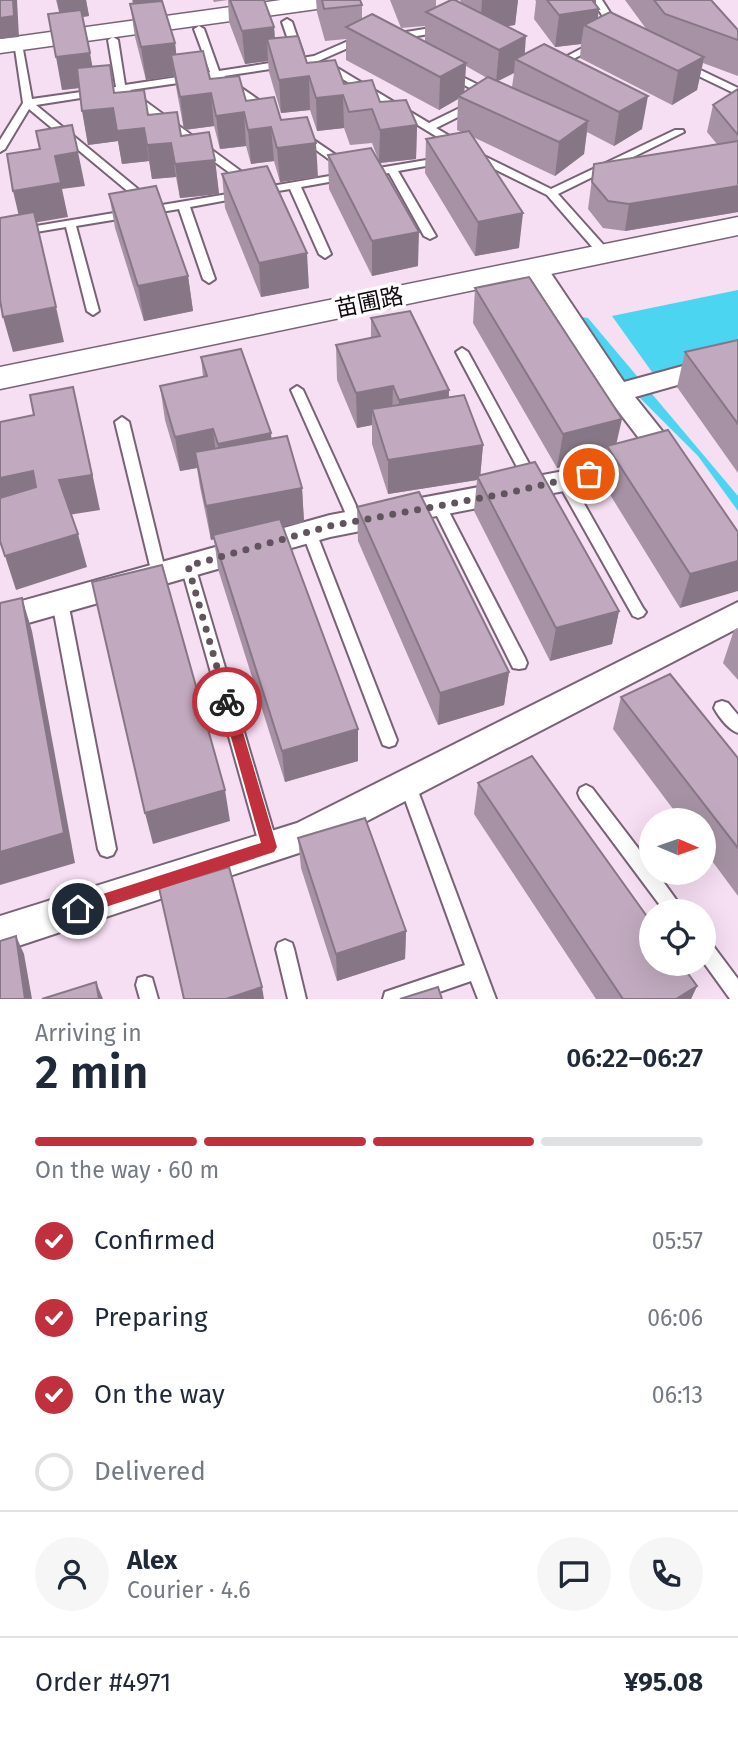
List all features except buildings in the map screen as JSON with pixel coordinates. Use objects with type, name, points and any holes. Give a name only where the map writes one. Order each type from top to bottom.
[{"type":"street","points":[[9,45],[276,10],[331,0]]},
{"type":"street","name":"苗圃路","points":[[0,378],[738,226]]},
{"type":"street","points":[[536,268],[618,393],[688,484]]},
{"type":"street","points":[[618,393],[737,361]]},
{"type":"street","points":[[0,619],[309,532],[564,481],[663,451]]},
{"type":"street","points":[[0,934],[305,836],[738,614]]},
{"type":"lane","points":[[550,67],[619,33],[597,0]]},
{"type":"lane","points":[[276,10],[301,61]]},
{"type":"lane","points":[[396,45],[384,39],[448,28]]},
{"type":"lane","points":[[199,29],[216,75],[282,121]]},
{"type":"lane","points":[[113,40],[121,89],[261,191]]},
{"type":"lane","points":[[28,103],[316,59],[346,45],[371,41]]},
{"type":"lane","points":[[9,45],[28,103],[156,209]]},
{"type":"lane","points":[[316,59],[474,155],[551,193],[604,254]]},
{"type":"lane","points":[[678,63],[738,92]]},
{"type":"lane","points":[[539,67],[550,67],[563,73]]},
{"type":"lane","points":[[444,71],[492,96]]},
{"type":"lane","points":[[429,127],[492,96],[503,96]]},
{"type":"lane","points":[[0,149],[28,103]]},
{"type":"lane","points":[[292,128],[358,175]]},
{"type":"lane","points":[[551,193],[679,132]]},
{"type":"lane","points":[[0,235],[474,155]]},
{"type":"lane","points":[[392,169],[430,236]]},
{"type":"lane","points":[[294,185],[325,254]]},
{"type":"lane","points":[[183,204],[209,279]]},
{"type":"lane","points":[[70,223],[93,311]]},
{"type":"lane","points":[[462,352],[535,487]]},
{"type":"lane","points":[[297,390],[356,521]]},
{"type":"lane","points":[[122,422],[159,574]]},
{"type":"lane","points":[[564,481],[638,612]]},
{"type":"lane","points":[[439,506],[519,663]]},
{"type":"lane","points":[[309,532],[389,740]]},
{"type":"lane","points":[[188,566],[270,847]]},
{"type":"lane","points":[[60,602],[107,849]]},
{"type":"lane","points":[[722,708],[738,726]]},
{"type":"lane","points":[[407,783],[487,999]]},
{"type":"lane","points":[[586,793],[666,899]]},
{"type":"lane","points":[[285,949],[297,999]]},
{"type":"lane","points":[[716,965],[738,994]]},
{"type":"lane","points":[[392,999],[476,970]]},
{"type":"water","points":[[738,290],[738,351],[657,379],[612,316]]},
{"type":"water","points":[[555,313],[588,318],[738,496],[738,511],[698,456]]},
{"type":"way so far","points":[[227,702],[188,566],[330,526],[508,493],[589,474]]},
{"type":"route","points":[[78,909],[270,847],[227,702]]}]
